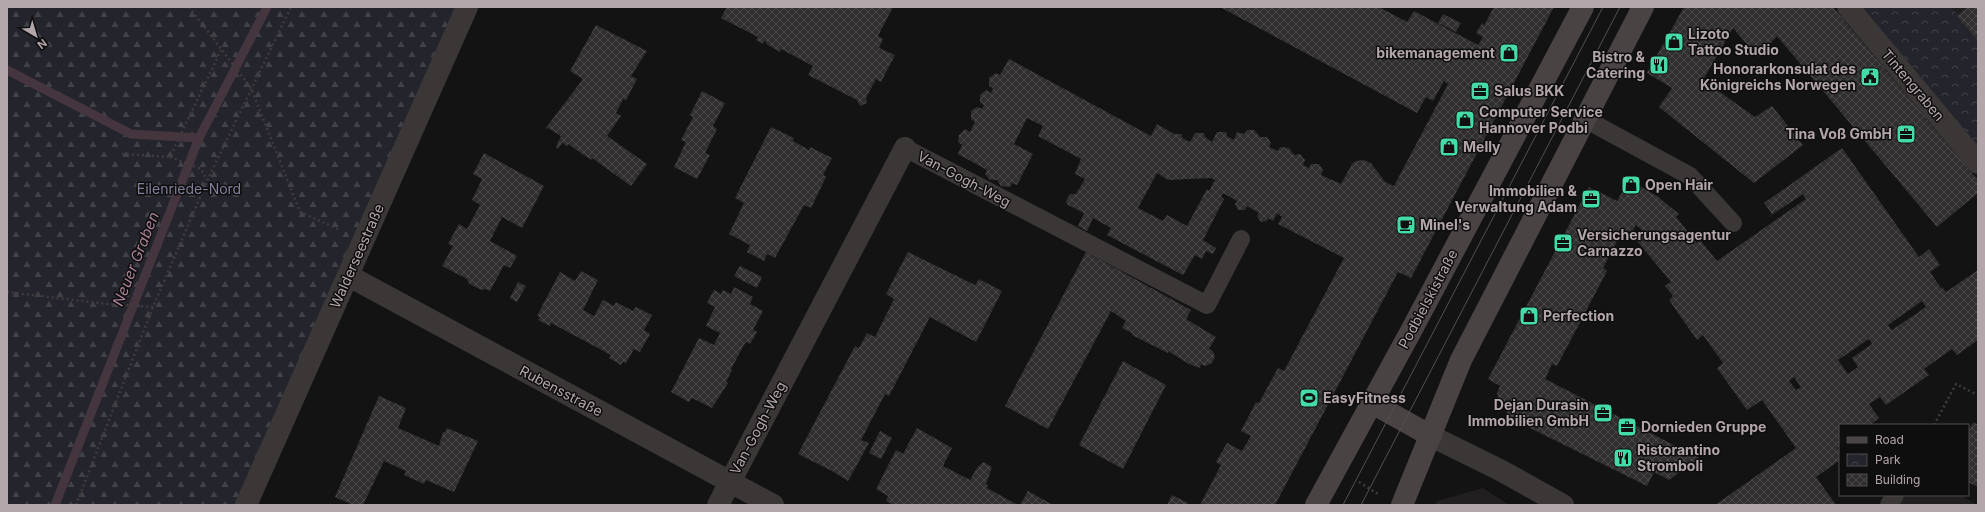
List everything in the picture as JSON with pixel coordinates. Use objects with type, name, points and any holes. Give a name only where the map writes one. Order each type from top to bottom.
[{"type":"main road","name":"Podbielskistraße","points":[[1316,505],[1583,7]]},
{"type":"main road","points":[[1402,505],[1461,360],[1643,7]]},
{"type":"main road","points":[[1372,403],[1431,436]]},
{"type":"street","name":"Walderseestraße","points":[[246,505],[365,240],[467,7]]},
{"type":"street","name":"Tintengraben","points":[[1848,7],[1978,163]]},
{"type":"street","name":"Van-Gogh-Weg","points":[[718,505],[905,148]]},
{"type":"street","name":"Rubensstraße","points":[[349,276],[773,505]]},
{"type":"street","points":[[1431,436],[1500,470],[1563,505]]},
{"type":"lane","points":[[1585,119],[1690,176],[1733,224]]},
{"type":"lane","name":"Van-Gogh-Weg","points":[[905,148],[1207,305],[1242,239]]},
{"type":"lane","points":[[1889,505],[1894,496]]},
{"type":"path","points":[[189,7],[251,88],[300,212],[365,240]]},
{"type":"path","points":[[76,505],[153,307],[207,181],[291,7]]},
{"type":"path","points":[[170,157],[221,50]]},
{"type":"path","points":[[122,154],[170,157],[201,169],[207,181]]},
{"type":"path","points":[[7,292],[108,304],[153,307]]},
{"type":"path","points":[[1935,424],[1956,384],[1978,396]]},
{"type":"path","points":[[1337,468],[1382,497]]},
{"type":"shaded area","points":[[1951,7],[1978,7],[1959,17]]},
{"type":"shaded area","points":[[1483,488],[1509,505],[1435,505],[1437,501]]},
{"type":"shaded area","points":[[1904,496],[1962,496],[1978,505],[1900,505]]},
{"type":"green space","name":"Eilenriede-Nord","points":[[7,7],[467,7],[246,505],[7,505]]},
{"type":"green space","points":[[1847,7],[1951,7],[1978,39],[1978,163]]},
{"type":"building","points":[[727,7],[893,7],[878,36],[883,39],[879,48],[895,55],[881,82],[876,79],[866,98],[867,103],[860,106],[857,100],[808,75],[813,66],[781,49],[780,52],[766,44],[767,42],[764,41],[763,44],[756,40],[758,37],[721,18]]},
{"type":"building","points":[[1220,7],[1379,7],[1407,22],[1414,11],[1478,45],[1483,37],[1476,33],[1482,23],[1484,25],[1494,7],[1554,7],[1411,278],[1398,272],[1275,505],[1200,505],[1221,465],[1216,462],[1227,443],[1242,451],[1251,436],[1241,431],[1256,402],[1259,403],[1278,368],[1284,371],[1344,258],[1278,224],[1282,217],[1277,213],[1273,221],[1268,218],[1267,221],[1261,222],[1257,216],[1259,213],[1247,206],[1245,210],[1238,210],[1235,204],[1237,201],[1223,193],[1221,197],[1224,199],[1203,240],[1216,248],[1213,254],[1206,251],[1202,259],[1195,255],[1183,275],[1107,235],[1111,228],[1093,218],[1087,231],[1078,226],[1084,213],[1068,205],[1066,201],[1070,194],[1076,194],[1085,179],[1075,174],[1081,159],[1038,136],[1043,126],[1027,118],[1014,144],[1033,154],[1017,185],[1012,183],[1010,187],[1001,186],[997,180],[990,180],[985,174],[987,170],[958,154],[962,145],[958,142],[959,135],[965,129],[970,132],[975,122],[971,119],[971,111],[977,107],[982,109],[984,105],[980,102],[980,95],[986,90],[991,93],[993,88],[989,86],[989,78],[996,73],[1000,75],[1009,59],[1151,136],[1157,124],[1174,134],[1182,134],[1182,138],[1190,142],[1195,133],[1204,133],[1205,137],[1212,142],[1217,132],[1226,132],[1227,136],[1234,140],[1237,132],[1244,134],[1247,130],[1254,130],[1260,137],[1267,137],[1271,143],[1269,147],[1278,151],[1280,147],[1289,148],[1294,155],[1300,154],[1305,160],[1303,165],[1309,168],[1311,164],[1319,164],[1323,170],[1321,175],[1341,184],[1352,164],[1356,161],[1364,160],[1371,163],[1385,182],[1394,186],[1448,84],[1444,81],[1433,101],[1426,97],[1417,113]],"holes":[[[1157,173],[1168,180],[1211,178],[1215,180],[1209,191],[1207,189],[1187,226],[1167,215],[1163,221],[1138,208]]]},
{"type":"building","points":[[1684,7],[1833,7],[1978,180],[1978,193],[1937,227],[1777,36],[1758,57],[1733,28],[1703,80],[1755,117],[1772,106],[1803,145],[1754,183],[1659,107],[1672,88],[1647,73]]},
{"type":"building","points":[[1968,7],[1978,7],[1978,41],[1957,16]]},
{"type":"building","points":[[1443,14],[1461,23],[1456,32],[1438,23]]},
{"type":"building","points":[[596,25],[647,51],[631,76],[637,79],[626,100],[623,99],[616,113],[621,116],[607,136],[647,164],[631,186],[592,158],[591,160],[568,144],[567,146],[562,143],[558,149],[556,147],[561,136],[548,128],[545,129],[583,79],[570,71]]},
{"type":"building","points":[[702,91],[725,103],[713,126],[717,129],[705,153],[710,155],[697,179],[674,167],[686,142],[681,140],[693,117],[690,115]]},
{"type":"building","points":[[771,127],[794,138],[793,141],[809,150],[810,147],[832,158],[823,175],[826,177],[811,208],[804,205],[775,258],[767,254],[764,261],[747,252],[750,245],[729,234],[744,203],[735,198]]},
{"type":"building","points":[[1842,148],[1919,257],[1929,249],[1940,265],[1930,272],[1941,288],[1942,287],[1946,292],[1978,270],[1978,340],[1957,355],[1952,349],[1924,369],[1929,375],[1886,405],[1880,397],[1869,404],[1879,418],[1871,424],[1839,424],[1839,447],[1837,448],[1839,451],[1839,461],[1816,477],[1836,505],[1715,505],[1796,448],[1762,400],[1747,410],[1717,368],[1723,363],[1703,335],[1697,340],[1669,300],[1673,296],[1665,286],[1671,282],[1637,241],[1645,233],[1636,225],[1630,236],[1622,232],[1603,268],[1607,271],[1557,366],[1552,364],[1545,379],[1699,458],[1669,480],[1654,472],[1647,486],[1506,416],[1508,411],[1501,407],[1497,393],[1500,386],[1488,379],[1589,187],[1617,201],[1629,180],[1657,196],[1679,214],[1676,217],[1697,243],[1700,240],[1717,261],[1806,199],[1803,194],[1767,218],[1772,214],[1764,203]],"holes":[[[1922,301],[1926,307],[1892,330],[1888,325]],[[1869,339],[1872,344],[1852,358],[1858,367],[1848,374],[1838,360]],[[1794,377],[1801,387],[1796,390],[1789,381]]]},
{"type":"building","points":[[484,153],[544,186],[522,228],[502,217],[490,241],[517,256],[510,268],[504,265],[490,291],[486,289],[482,290],[469,284],[467,279],[442,266],[453,246],[448,244],[459,224],[467,229],[480,205],[472,200],[482,179],[473,174]]},
{"type":"building","points":[[908,252],[975,285],[979,279],[1002,291],[976,342],[930,317],[889,396],[885,394],[861,440],[869,443],[848,481],[798,454],[855,346],[859,348],[867,333],[875,337],[894,299],[886,294]]},
{"type":"building","points":[[1086,252],[1191,310],[1186,319],[1216,337],[1209,349],[1213,351],[1215,357],[1212,363],[1205,366],[1201,364],[1200,368],[1189,364],[1168,351],[1168,353],[1132,335],[1132,333],[1122,328],[1126,321],[1111,311],[1048,429],[1005,406]]},
{"type":"building","points":[[740,266],[762,277],[757,288],[734,276]]},
{"type":"building","points":[[581,271],[598,280],[583,310],[594,316],[603,300],[614,306],[616,302],[633,311],[636,307],[652,315],[644,330],[650,334],[640,352],[634,349],[626,363],[623,362],[621,365],[609,358],[611,355],[551,323],[550,326],[538,320],[540,317],[537,316],[560,272],[575,281]]},
{"type":"building","points":[[518,282],[526,286],[517,302],[510,298]]},
{"type":"building","points":[[734,287],[753,297],[750,304],[763,311],[753,330],[757,332],[750,344],[746,342],[744,345],[731,369],[732,370],[726,382],[728,383],[712,408],[692,398],[689,402],[671,392],[699,338],[714,345],[720,333],[706,326],[715,307],[707,303],[714,290],[721,294],[723,290],[731,294]]},
{"type":"building","points":[[1123,361],[1166,385],[1123,469],[1079,445]]},
{"type":"building","points":[[379,396],[406,408],[398,428],[439,446],[443,432],[445,432],[447,428],[478,441],[454,492],[426,480],[424,484],[404,475],[406,471],[384,461],[363,505],[353,505],[335,497]]},
{"type":"building","points":[[1973,422],[1978,425],[1978,487],[1969,482],[1969,430]]},
{"type":"building","points":[[917,428],[952,448],[943,466],[970,480],[977,468],[983,462],[992,467],[986,484],[988,485],[987,488],[1018,505],[893,505],[886,501],[888,496],[876,489],[896,450],[903,454]]},
{"type":"building","points":[[880,431],[892,438],[881,459],[869,453]]},
{"type":"building","points":[[1028,491],[1053,505],[1020,505]]},
{"type":"building","points":[[1172,495],[1188,503],[1187,505],[1167,505]]},
{"type":"waterway","name":"Neuer Graben","points":[[55,505],[199,138],[267,7]]},
{"type":"waterway","points":[[7,70],[131,134],[199,138]]},
{"type":"tram line","points":[[1343,505],[1603,7]]},
{"type":"tram line","points":[[1361,505],[1620,7]]},
{"type":"place","name":"Lizoto Tattoo Studio","points":[[1674,42]]},
{"type":"place","name":"bikemanagement","points":[[1509,53]]},
{"type":"place","name":"Bistro & Catering","points":[[1659,65]]},
{"type":"place","name":"Honorarkonsulat des Königreichs Norwegen","points":[[1870,77]]},
{"type":"place","name":"Salus BKK","points":[[1480,91]]},
{"type":"place","name":"Computer Service Hannover Podbi","points":[[1465,120]]},
{"type":"place","name":"Tina Voß GmbH","points":[[1906,134]]},
{"type":"place","name":"Melly","points":[[1449,147]]},
{"type":"place","name":"Open Hair","points":[[1631,185]]},
{"type":"place","name":"Immobilien & Verwaltung Adam","points":[[1591,199]]},
{"type":"place","name":"Minel's","points":[[1406,225]]},
{"type":"place","name":"Versicherungsagentur Carnazzo","points":[[1563,243]]},
{"type":"place","name":"Perfection","points":[[1529,316]]},
{"type":"place","name":"EasyFitness","points":[[1309,398]]},
{"type":"place","name":"Dejan Durasin Immobilien GmbH","points":[[1603,413]]},
{"type":"place","name":"Dornieden Gruppe","points":[[1627,427]]},
{"type":"place","name":"Ristorantino Stromboli","points":[[1623,458]]}]
